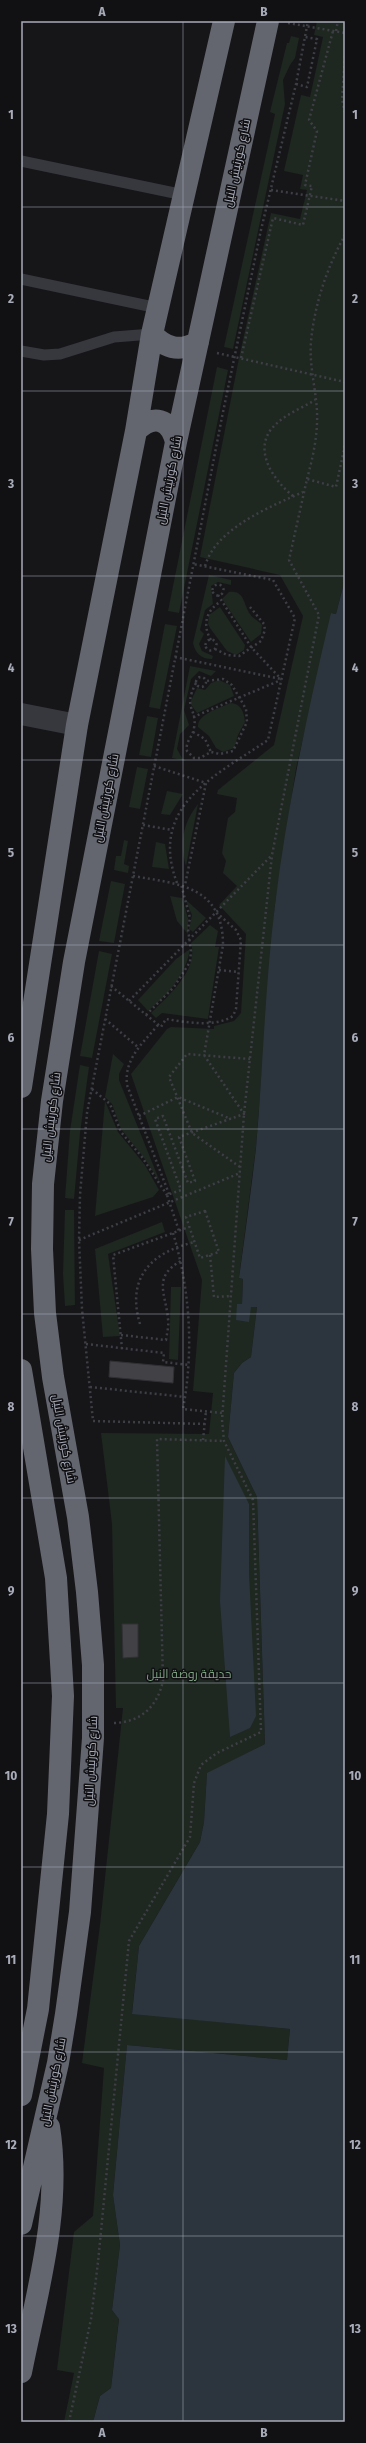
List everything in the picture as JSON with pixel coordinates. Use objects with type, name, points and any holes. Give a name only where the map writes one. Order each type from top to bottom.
[{"type":"highway","points":[[21,1087],[77,725],[136,431],[152,334],[224,21]]},
{"type":"highway","name":"شارع كورنيش النيل","points":[[21,2224],[58,2063],[80,1912],[93,1738],[93,1665],[87,1592],[78,1517],[56,1391],[46,1313],[42,1248],[43,1184],[52,1101],[74,962],[176,442],[198,342],[276,22]]},
{"type":"highway","points":[[152,334],[159,342],[173,348],[189,347],[198,342]]},
{"type":"highway","points":[[136,431],[144,423],[155,420],[166,423],[174,431],[176,442]]},
{"type":"highway","points":[[21,1370],[26,1434],[56,1578],[61,1637],[63,1703],[58,1814],[38,2009],[21,2095]]},
{"type":"highway","points":[[21,2372],[52,2217],[54,2182],[53,2147],[47,2112]]},
{"type":"street","points":[[21,714],[77,725]]},
{"type":"lane","points":[[21,161],[184,196]]},
{"type":"lane","points":[[21,279],[158,308]]},
{"type":"lane","points":[[21,351],[44,355],[60,354],[114,337],[152,334]]},
{"type":"path","points":[[205,1424],[93,1421],[79,1240],[83,1154],[92,1089],[111,986],[193,564],[271,190],[296,84],[308,21]]},
{"type":"path","points":[[338,21],[310,120],[317,132],[305,185],[312,186],[303,224],[274,218],[240,358],[345,382]]},
{"type":"path","points":[[276,22],[345,33]]},
{"type":"path","points":[[296,84],[307,87],[317,39],[305,37]]},
{"type":"path","points":[[345,56],[342,99],[345,113]]},
{"type":"path","points":[[271,190],[345,201]]},
{"type":"path","points":[[69,2422],[91,2319],[98,2262],[129,1941],[190,1837],[194,1783],[201,1765],[217,1753],[260,1732],[253,1500],[224,1441],[222,1413],[244,1114],[272,855],[319,615],[289,560],[316,434],[315,400],[311,374],[311,343],[318,302],[331,262],[345,235]]},
{"type":"path","points":[[293,496],[271,473],[266,457],[266,440],[275,425],[315,400]]},
{"type":"path","points":[[306,479],[336,487],[345,445]]},
{"type":"path","points":[[205,566],[211,550],[224,536],[293,496],[303,492]]},
{"type":"path","points":[[177,883],[170,857],[172,830],[186,801],[206,783],[268,740],[294,618],[273,580],[193,564]]},
{"type":"path","points":[[218,596],[224,589],[219,584],[213,588],[214,594],[218,596],[220,602],[251,647],[281,679]]},
{"type":"path","points":[[215,649],[216,643],[211,640],[207,634],[206,619],[213,606],[220,602]]},
{"type":"path","points":[[211,640],[208,641],[206,648],[212,651],[215,649],[233,656],[244,653],[261,641],[265,630],[261,618],[250,607]]},
{"type":"path","points":[[175,657],[281,679]]},
{"type":"path","points":[[196,683],[202,687],[206,681],[217,678],[228,681],[240,697],[248,716],[238,744],[229,753],[220,754],[211,752],[200,758],[190,756],[186,746],[193,732],[193,717],[189,700],[196,683],[200,677],[206,681]]},
{"type":"path","points":[[193,717],[281,679]]},
{"type":"path","points":[[193,732],[206,739],[211,752]]},
{"type":"path","points":[[154,766],[206,783]]},
{"type":"path","points":[[185,885],[206,783]]},
{"type":"path","points":[[142,825],[172,830]]},
{"type":"path","points":[[129,1001],[272,855]]},
{"type":"path","points":[[111,986],[161,1027],[166,1018],[195,1023],[210,1022],[229,1018],[235,1013],[241,946],[239,935],[201,895],[185,885],[133,876]]},
{"type":"path","points":[[146,1015],[166,997],[190,962],[190,918],[181,884]]},
{"type":"path","points":[[216,912],[223,934],[219,970],[204,1056],[244,1114]]},
{"type":"path","points":[[219,970],[239,972]]},
{"type":"path","points":[[105,1019],[139,1048]]},
{"type":"path","points":[[158,1025],[129,1061],[126,1077],[168,1195],[179,1231]]},
{"type":"path","points":[[240,1168],[192,1133],[169,1077],[187,1054],[250,1058]]},
{"type":"path","points":[[92,1089],[110,1104],[121,1132],[142,1157],[168,1195]]},
{"type":"path","points":[[139,1116],[178,1097],[232,1119]]},
{"type":"path","points":[[168,1195],[181,1190],[155,1119],[163,1116],[188,1183],[195,1180],[179,1138],[244,1114]]},
{"type":"path","points":[[79,1240],[240,1173]]},
{"type":"path","points":[[205,1211],[219,1252],[200,1258],[195,1242],[186,1217],[205,1211]]},
{"type":"path","points":[[122,1348],[113,1255],[189,1227]]},
{"type":"path","points":[[173,1233],[181,1261],[188,1312],[189,1365],[184,1408],[222,1413]]},
{"type":"path","points":[[140,1324],[136,1300],[141,1277],[156,1258],[177,1246],[195,1242]]},
{"type":"path","points":[[210,1255],[214,1297],[231,1296]]},
{"type":"path","points":[[121,1335],[166,1340],[168,1319],[162,1284],[168,1270],[181,1261]]},
{"type":"path","points":[[86,1344],[164,1353],[163,1362],[189,1365]]},
{"type":"path","points":[[90,1387],[186,1397]]},
{"type":"path","points":[[203,1440],[206,1411]]},
{"type":"path","points":[[122,1722],[132,1720],[150,1709],[156,1701],[162,1681],[157,1440],[224,1441]]},
{"type":"green space","name":"حديقة روضة النيل","points":[[317,21],[345,21],[345,579],[336,614],[332,613],[296,769],[275,905],[256,1147],[239,1278],[243,1279],[242,1305],[257,1307],[251,1357],[242,1363],[234,1373],[228,1437],[257,1497],[265,1744],[207,1774],[204,1822],[200,1842],[139,1946],[132,2013],[290,2029],[287,2060],[127,2045],[113,2195],[120,2245],[112,2310],[119,2318],[111,2388],[100,2396],[93,2422],[64,2422],[74,2373],[57,2370],[74,2232],[93,2216],[104,2068],[82,2063],[100,1925],[123,1708],[116,1708],[112,1524],[101,1433],[209,1434],[213,1393],[193,1391],[202,1280],[131,1074],[167,1029],[171,1027],[214,1029],[214,1026],[234,1021],[241,1013],[246,934],[219,905],[237,886],[223,873],[226,861],[222,853],[228,818],[235,812],[237,798],[217,794],[218,790],[274,745],[303,616],[280,575],[200,557],[239,358],[271,213],[300,219],[307,190],[300,189],[303,175],[284,171],[301,95],[310,97],[323,37],[314,35]]},
{"type":"green space","points":[[291,36],[299,38],[295,58],[283,80],[285,104],[233,349],[224,347],[275,114],[270,112],[287,43],[289,43]]},
{"type":"green space","points":[[217,367],[228,370],[179,613],[168,611]]},
{"type":"green space","points":[[209,575],[231,580],[231,585],[218,582],[211,586],[213,604],[205,610],[200,630],[204,634],[199,644],[202,651],[213,656],[212,659],[199,655],[195,650],[193,643]]},
{"type":"green space","points":[[229,592],[238,593],[241,595],[251,616],[262,625],[261,634],[251,642],[222,599]]},
{"type":"green space","points":[[220,607],[245,645],[244,650],[236,655],[227,651],[208,624],[209,615]]},
{"type":"green space","points":[[165,624],[177,626],[160,709],[149,707]]},
{"type":"green space","points":[[190,666],[216,671],[211,676],[199,671],[191,679],[184,710],[189,725],[180,734],[177,749],[182,758],[186,761],[172,758]]},
{"type":"green space","points":[[219,680],[230,685],[234,696],[197,713],[190,703],[197,688],[205,690],[211,683]]},
{"type":"green space","points":[[230,703],[234,703],[239,706],[244,715],[245,722],[238,735],[234,748],[223,752],[216,748],[209,736],[198,727],[201,718],[205,715]]},
{"type":"green space","points":[[147,716],[158,718],[151,757],[139,755]]},
{"type":"green space","points":[[137,767],[148,769],[140,809],[129,807]]},
{"type":"green space","points":[[167,791],[183,794],[170,815],[161,814]]},
{"type":"green space","points":[[198,804],[186,866],[183,849],[184,834],[189,818]]},
{"type":"green space","points":[[124,840],[128,841],[124,864],[129,866],[128,873],[114,870],[116,856],[121,856]]},
{"type":"green space","points":[[156,842],[165,844],[169,869],[152,867]]},
{"type":"green space","points":[[111,881],[125,884],[114,943],[99,941]]},
{"type":"green space","points":[[170,896],[182,898],[188,918],[188,934],[177,921]]},
{"type":"green space","points":[[185,899],[206,918],[193,932],[189,929],[192,915]]},
{"type":"green space","points":[[210,925],[218,931],[215,947],[219,947],[208,1019],[162,1013],[156,1018],[151,1013],[180,982],[191,963],[191,943]]},
{"type":"green space","points":[[190,949],[185,967],[175,984],[148,1011],[138,1000],[176,959]]},
{"type":"green space","points":[[99,951],[112,954],[92,1058],[80,1056]]},
{"type":"green space","points":[[113,1054],[124,1064],[119,1074],[119,1080],[160,1182],[144,1158],[121,1129],[112,1104],[105,1097]]},
{"type":"green space","points":[[80,1065],[89,1067],[80,1133],[74,1199],[65,1198],[70,1131]]},
{"type":"green space","points":[[105,1101],[118,1132],[145,1165],[159,1190],[153,1197],[95,1216]]},
{"type":"green space","points":[[65,1210],[74,1210],[75,1305],[65,1306],[63,1274]]},
{"type":"green space","points":[[162,1222],[165,1232],[108,1254],[120,1336],[103,1337],[95,1249]]},
{"type":"green space","points":[[171,1287],[181,1287],[178,1360],[169,1359]]},
{"type":"shaded area","points":[[345,579],[345,2422],[93,2422],[100,2396],[111,2388],[119,2319],[112,2310],[120,2245],[113,2195],[127,2045],[287,2060],[290,2029],[132,2014],[139,1946],[200,1842],[204,1822],[207,1773],[265,1744],[257,1497],[228,1437],[234,1373],[242,1363],[251,1357],[257,1307],[251,1307],[249,1322],[236,1320],[237,1304],[242,1304],[243,1279],[239,1278],[256,1148],[269,966],[280,868],[292,795],[314,686],[331,613],[336,614]]},
{"type":"shaded area","points":[[225,1456],[249,1504],[249,1573],[256,1716],[250,1728],[230,1737],[220,1601]]},
{"type":"building","points":[[110,1361],[174,1367],[173,1383],[109,1377]]},
{"type":"building","points":[[122,1624],[138,1624],[138,1657],[123,1658]]}]
